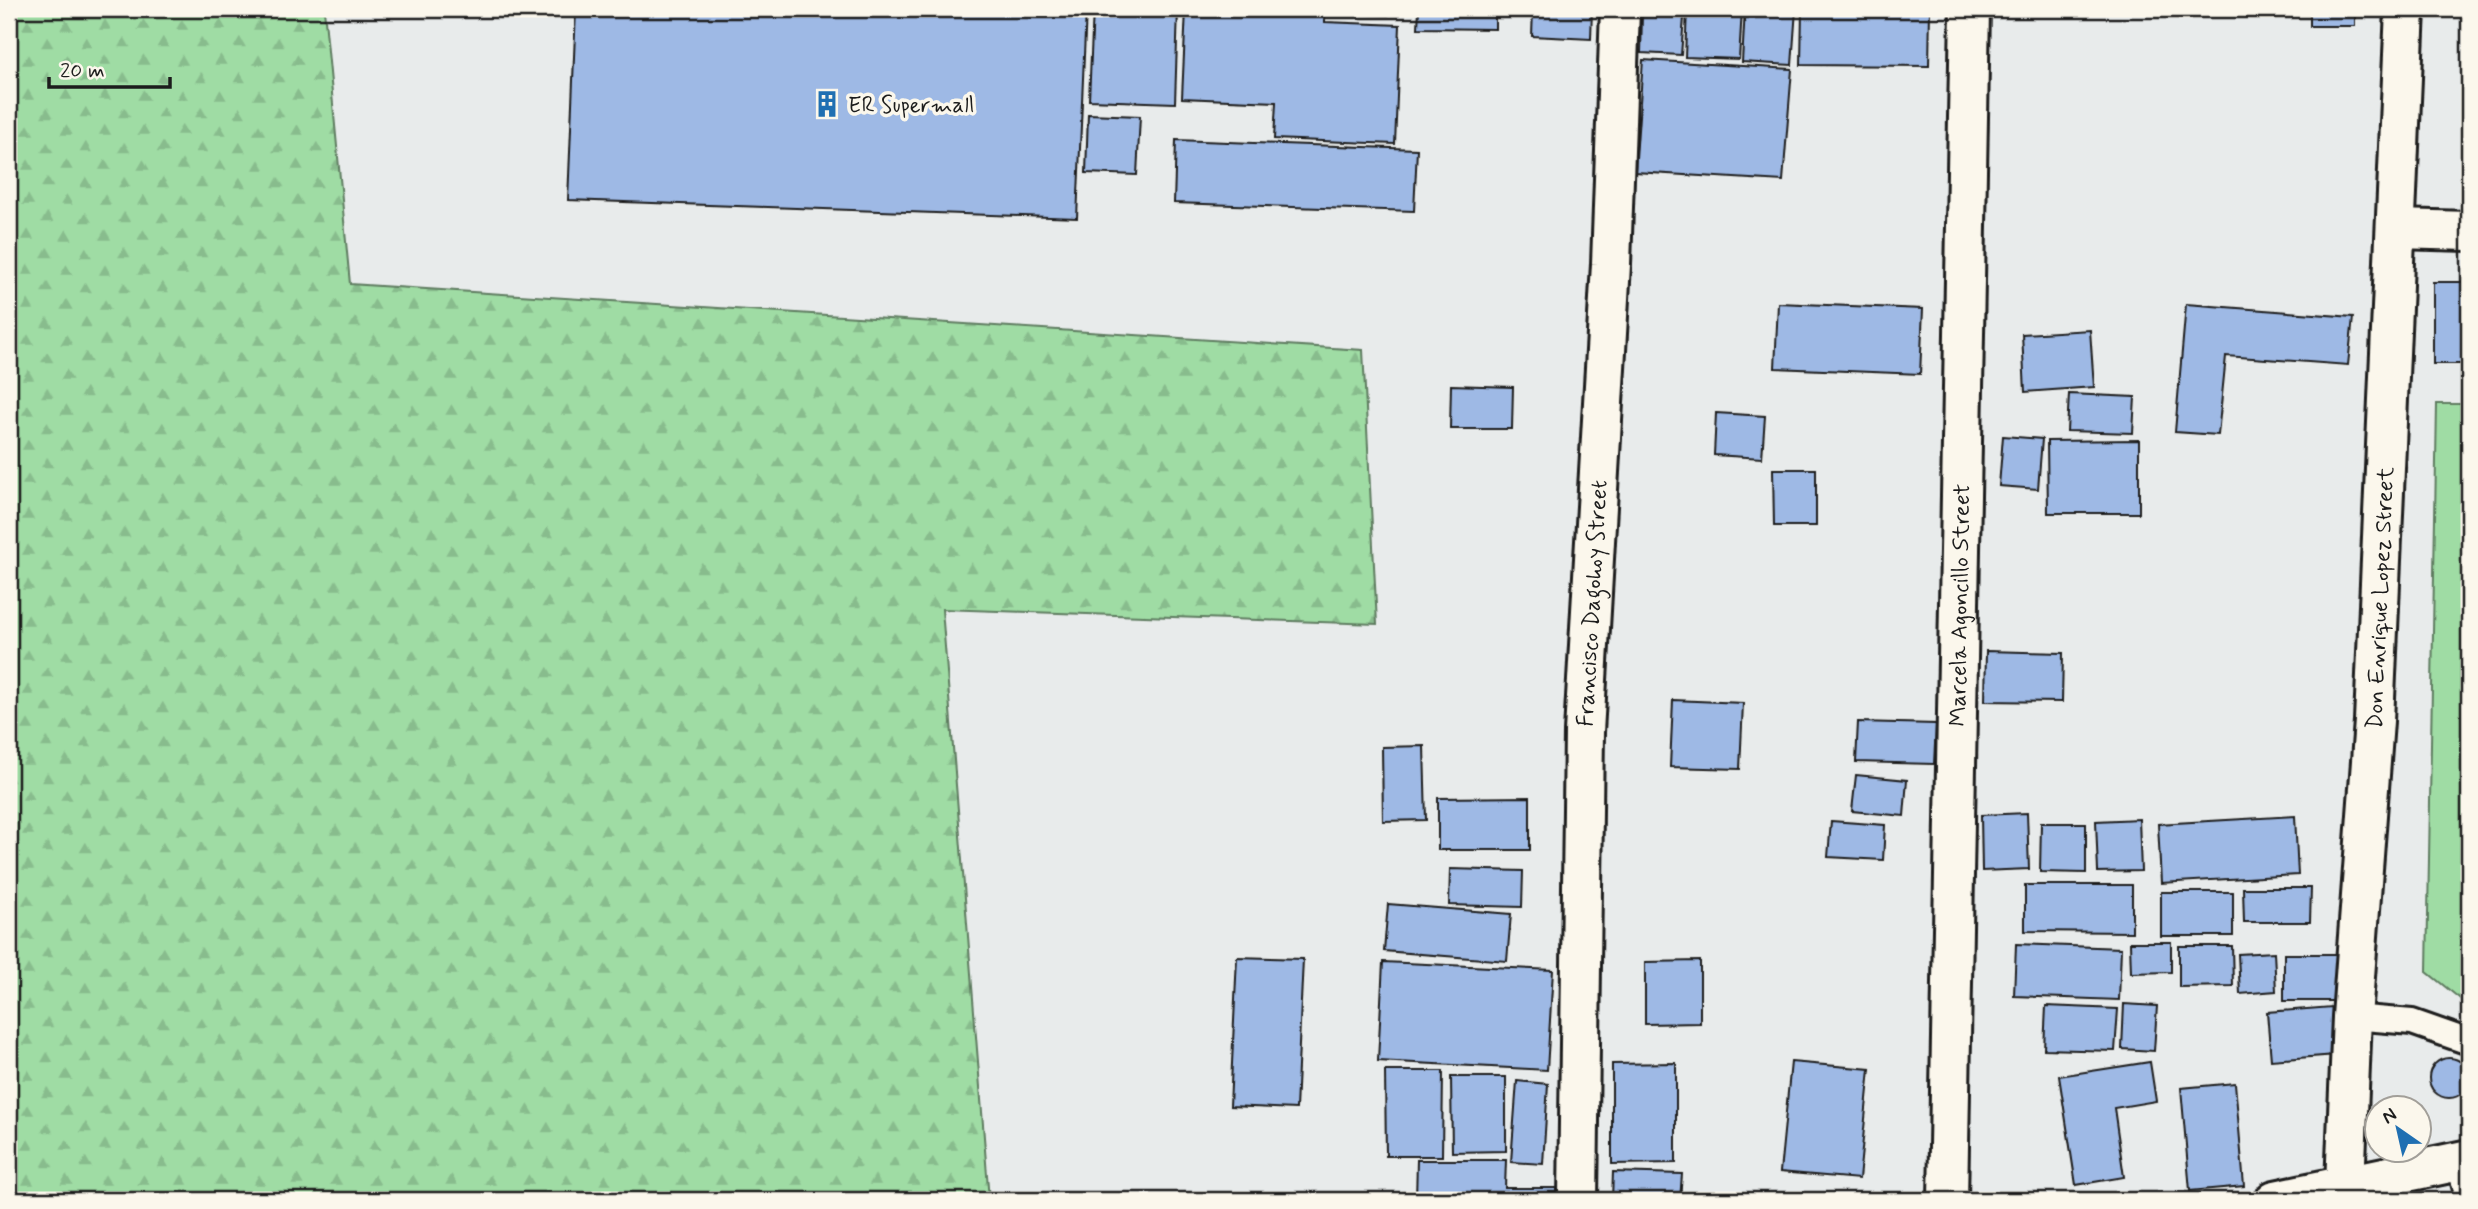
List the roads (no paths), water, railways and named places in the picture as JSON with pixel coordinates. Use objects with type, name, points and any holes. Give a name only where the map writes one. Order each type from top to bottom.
[{"type":"street","name":"Francisco Dagohoy Street","points":[[1578,1200],[1584,732],[1611,264],[1620,9]]},
{"type":"street","name":"Marcela Agoncillo Street","points":[[1948,1200],[1970,9]]},
{"type":"street","name":"Don Enrique Lopez Street","points":[[2345,1185],[2352,1017],[2374,721],[2405,9]]},
{"type":"street","points":[[2397,229],[2469,231]]},
{"type":"street","points":[[2274,1200],[2464,1160]]},
{"type":"lane","points":[[2352,1017],[2412,1022],[2469,1042]]},
{"type":"lane","points":[[2464,1160],[2469,1200]]},
{"type":"place","name":"ER Supermall","points":[[827,104]]}]
